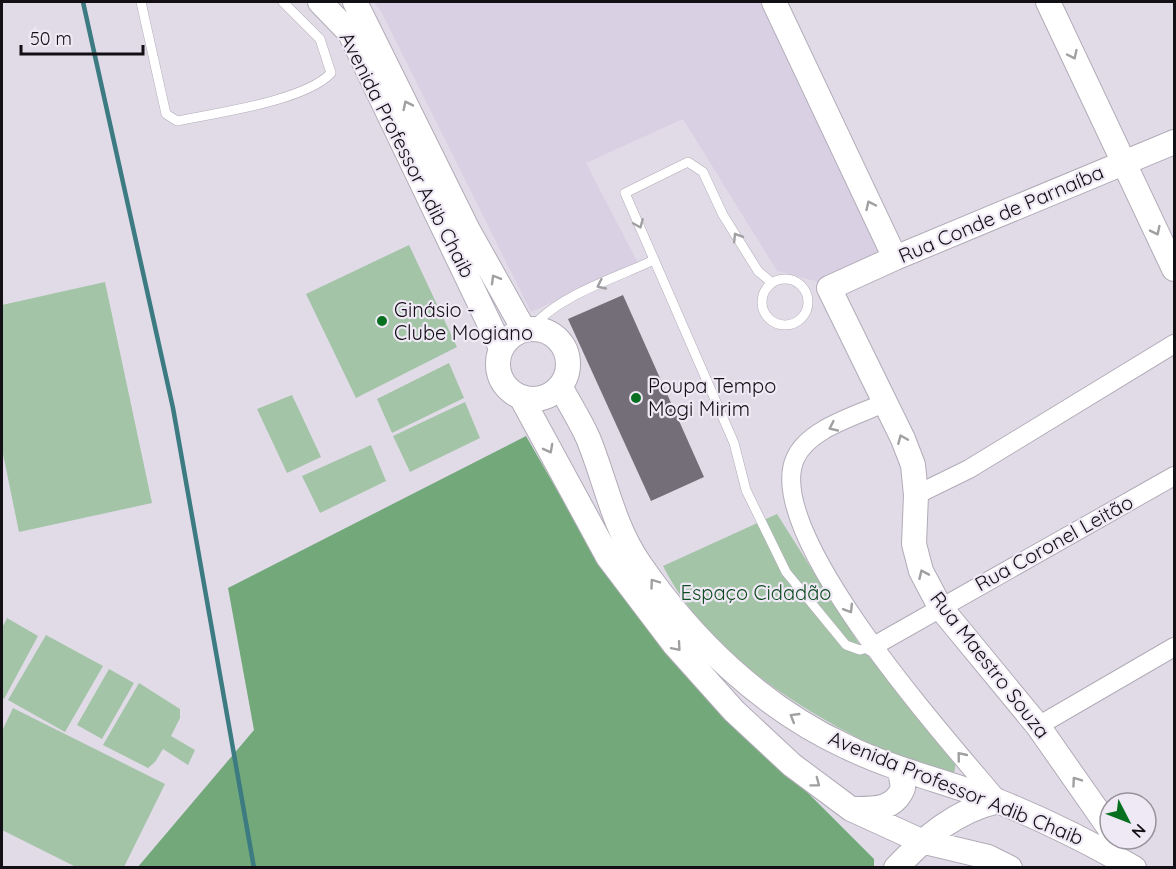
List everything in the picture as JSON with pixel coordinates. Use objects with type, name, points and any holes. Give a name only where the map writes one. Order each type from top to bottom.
[{"type":"main road","name":"Avenida Professor Adib Chaib","points":[[320,2],[350,33],[501,348]]},
{"type":"main road","name":"Avenida Professor Adib Chaib","points":[[356,2],[468,230],[528,329]]},
{"type":"main road","points":[[1048,2],[1174,269]]},
{"type":"main road","points":[[780,3],[895,258]]},
{"type":"main road","name":"Rua Conde de Parnaíba","points":[[818,291],[1174,142]]},
{"type":"main road","name":"Rua Maestro Souza","points":[[818,291],[886,402],[913,465],[916,495],[914,544],[921,571],[940,607],[1038,726],[1098,812]]},
{"type":"main road","points":[[521,397],[542,398],[560,386],[566,374],[568,360],[564,348],[550,334],[528,329],[515,333],[501,348],[498,371],[502,382],[521,397],[608,557],[674,644],[734,711],[792,765],[851,809],[921,841],[988,857],[1010,867]]},
{"type":"main road","name":"Avenida Professor Adib Chaib","points":[[560,386],[587,437],[613,511],[638,561],[673,609],[723,662],[786,713],[846,747],[900,770],[998,801],[1077,835],[1136,867]]},
{"type":"main road","points":[[851,809],[884,808],[893,803],[903,788],[900,770]]},
{"type":"main road","points":[[896,867],[921,841],[954,817],[976,806],[998,801]]},
{"type":"main road","points":[[1125,851],[1136,867]]},
{"type":"street","points":[[916,495],[969,470],[1174,344]]},
{"type":"street","points":[[886,402],[818,434],[802,447],[794,461],[790,482],[793,502],[815,555],[872,647],[998,801]]},
{"type":"street","name":"Rua Coronel Leitão","points":[[872,647],[1174,476]]},
{"type":"street","points":[[1038,726],[1174,647]]},
{"type":"lane","points":[[141,2],[166,114],[177,122],[289,96],[324,81],[331,73],[320,39],[283,2]]},
{"type":"lane","points":[[772,283],[758,271],[729,224],[703,172],[687,162],[625,192],[734,443],[746,489],[786,572],[846,645],[860,650],[872,647]]},
{"type":"lane","points":[[528,329],[540,316],[556,306],[654,260]]},
{"type":"lane","points":[[787,279],[818,291],[801,320],[787,326],[779,325],[767,317],[762,303],[763,295],[772,283],[787,279]]},
{"type":"shaded area","points":[[374,2],[760,2],[887,253],[822,283],[777,271],[683,119],[586,163],[638,263],[531,312],[382,13]]},
{"type":"green space","name":"Ginásio - Clube Mogiano","points":[[409,245],[457,347],[356,398],[306,294]]},
{"type":"green space","points":[[105,282],[152,503],[19,532],[2,449],[2,305]]},
{"type":"green space","points":[[449,363],[464,398],[392,433],[377,399]]},
{"type":"green space","points":[[292,395],[321,457],[287,473],[257,409]]},
{"type":"green space","points":[[465,402],[480,438],[410,472],[393,436]]},
{"type":"green space","points":[[526,436],[604,572],[706,691],[874,859],[874,868],[137,868],[254,730],[228,588]]},
{"type":"green space","points":[[371,445],[386,481],[320,513],[302,476]]},
{"type":"green space","name":"Espaço Cidadão","points":[[777,514],[861,647],[956,762],[954,774],[875,746],[805,708],[776,689],[724,646],[680,595],[663,566]]},
{"type":"green space","points":[[7,618],[38,636],[4,699],[2,697],[2,628]]},
{"type":"green space","points":[[46,635],[103,666],[65,732],[8,700]]},
{"type":"green space","points":[[109,669],[134,683],[102,739],[77,725]]},
{"type":"green space","points":[[139,683],[180,709],[180,718],[171,736],[195,750],[188,765],[163,749],[148,768],[103,745]]},
{"type":"green space","points":[[13,708],[165,784],[124,867],[76,867],[2,830],[2,731]]},
{"type":"building","name":"Poupa Tempo Mogi Mirim","points":[[623,295],[704,477],[651,501],[568,319]]},
{"type":"waterway","points":[[83,2],[173,408],[254,868]]},
{"type":"place","name":"Ginásio - Clube Mogiano","points":[[382,321]]},
{"type":"place","name":"Poupa Tempo Mogi Mirim","points":[[636,398]]}]
